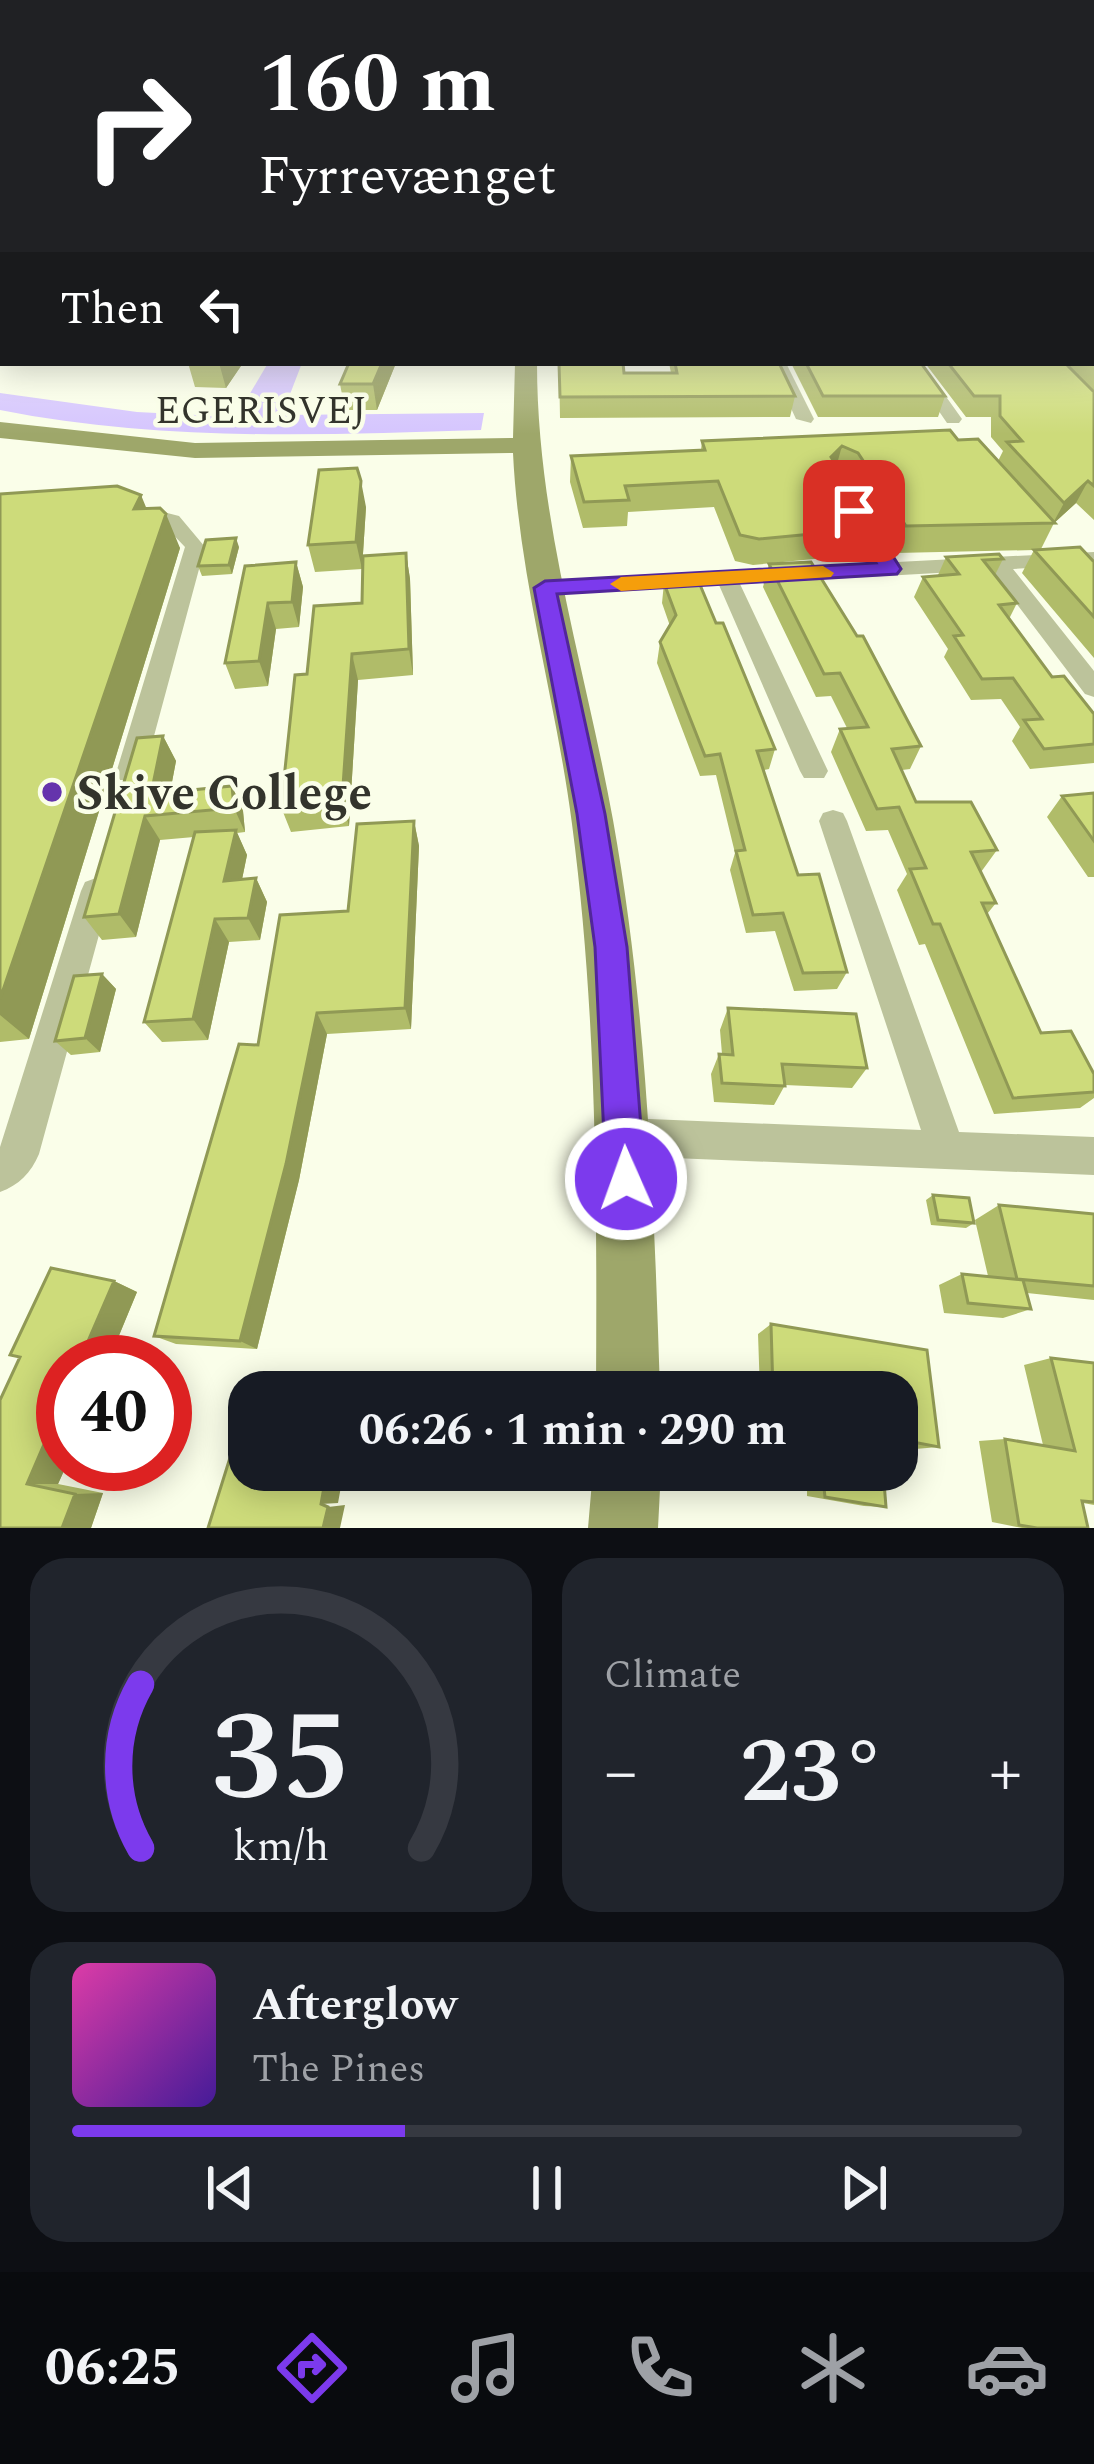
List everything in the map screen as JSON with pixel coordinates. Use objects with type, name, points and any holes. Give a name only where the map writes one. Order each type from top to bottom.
[{"type":"street","points":[[526,366],[523,445],[611,947],[625,1137],[628,1371]]},
{"type":"street","points":[[779,366],[805,419]]},
{"type":"street","points":[[916,366],[953,419]]},
{"type":"street","name":"EGERISVEJ","points":[[0,430],[110,445],[227,452],[523,445]]},
{"type":"street","points":[[837,481],[890,569]]},
{"type":"street","points":[[113,509],[172,520],[188,531],[195,547],[124,794]]},
{"type":"street","points":[[545,588],[997,563],[1058,551],[1094,558]]},
{"type":"street","points":[[997,563],[1094,688]]},
{"type":"street","points":[[726,578],[814,770]]},
{"type":"street","points":[[833,821],[946,1148]]},
{"type":"street","points":[[0,1173],[20,1154],[104,862]]},
{"type":"street","points":[[625,1137],[1094,1156]]},
{"type":"street","points":[[623,1528],[626,1491]]},
{"type":"shaded area","points":[[266,366],[301,366],[282,415],[484,413],[481,430],[180,432],[0,410],[0,393],[137,412],[236,417]]},
{"type":"building","points":[[348,366],[381,366],[373,384],[340,384]]},
{"type":"building","points":[[559,366],[623,366],[624,373],[677,373],[676,366],[780,366],[795,396],[560,397]]},
{"type":"building","points":[[808,366],[923,366],[945,396],[823,396]]},
{"type":"building","points":[[950,366],[1068,366],[1094,392],[1094,486],[1088,481],[1064,503],[1007,442],[1022,441],[1000,416],[1000,396],[974,396]]},
{"type":"building","points":[[950,430],[958,440],[978,439],[1055,523],[906,526],[858,453],[842,446],[831,457],[875,528],[759,539],[740,535],[718,481],[625,486],[629,500],[584,502],[571,456],[705,450],[702,441]]},
{"type":"building","points":[[357,468],[361,481],[356,542],[308,545],[319,470]]},
{"type":"building","name":"Skive College","points":[[117,486],[141,495],[134,509],[160,508],[166,514],[0,999],[0,494]]},
{"type":"building","points":[[236,538],[229,565],[198,566],[206,540]]},
{"type":"building","points":[[1080,547],[1094,562],[1094,617],[1034,550]]},
{"type":"building","points":[[406,553],[409,649],[352,654],[342,801],[281,807],[295,675],[307,674],[314,606],[362,603],[363,556]]},
{"type":"building","points":[[999,554],[1003,559],[983,560],[1017,603],[999,605],[1052,677],[1064,676],[1094,714],[1094,744],[1044,749],[1024,720],[1042,719],[1013,678],[982,679],[954,636],[963,635],[923,577],[959,574],[946,557]]},
{"type":"building","points":[[296,562],[292,602],[268,603],[259,661],[225,663],[245,566]]},
{"type":"building","points":[[811,562],[857,636],[863,636],[921,746],[892,749],[916,802],[971,802],[997,850],[971,852],[996,903],[982,903],[1041,1033],[1071,1031],[1094,1074],[1094,1092],[1013,1098],[940,924],[933,924],[910,869],[926,868],[899,807],[877,809],[840,729],[868,727],[840,673],[824,674],[769,564]]},
{"type":"building","points":[[698,580],[716,623],[723,623],[775,749],[757,751],[798,875],[819,874],[847,972],[803,973],[783,913],[753,915],[736,851],[745,850],[720,754],[705,756],[660,642],[676,615],[664,583]]},
{"type":"building","points":[[163,736],[151,794],[232,786],[234,808],[145,816],[119,914],[84,917],[137,738]]},
{"type":"building","points":[[1094,793],[1094,841],[1062,796]]},
{"type":"building","points":[[414,821],[405,1008],[317,1013],[286,1164],[240,1341],[154,1335],[239,1044],[258,1045],[280,915],[348,911],[357,824]]},
{"type":"building","points":[[236,830],[224,881],[256,878],[248,918],[215,919],[193,1019],[144,1022],[195,832]]},
{"type":"building","points":[[102,974],[85,1038],[55,1041],[74,976]]},
{"type":"building","points":[[728,1008],[856,1014],[867,1068],[782,1064],[785,1086],[722,1083],[719,1054],[733,1055]]},
{"type":"building","points":[[933,1195],[969,1198],[974,1223],[938,1220]]},
{"type":"building","points":[[999,1205],[1094,1214],[1094,1286],[1017,1279]]},
{"type":"building","points":[[51,1268],[114,1281],[91,1335],[36,1335],[36,1463],[27,1484],[36,1486],[36,1491],[75,1494],[62,1528],[0,1528],[0,1400],[20,1357],[10,1355]]},
{"type":"building","points":[[962,1274],[1023,1280],[1031,1309],[968,1303]]},
{"type":"building","points":[[771,1324],[927,1350],[939,1447],[918,1443],[918,1371],[772,1371]]},
{"type":"building","points":[[1051,1358],[1094,1363],[1094,1502],[1082,1501],[1088,1528],[1019,1525],[1005,1439],[1075,1451]]},
{"type":"building","points":[[228,1464],[228,1491],[323,1491],[321,1504],[328,1507],[323,1528],[208,1528]]},
{"type":"building","points":[[824,1491],[885,1491],[886,1507],[825,1497]]},
{"type":"slow traffic","points":[[621,584],[823,573]]},
{"type":"place","name":"Skive College","points":[[52,792]]},
{"type":"route","points":[[626,1179],[611,947],[591,814],[545,588],[890,569],[854,511]]}]
